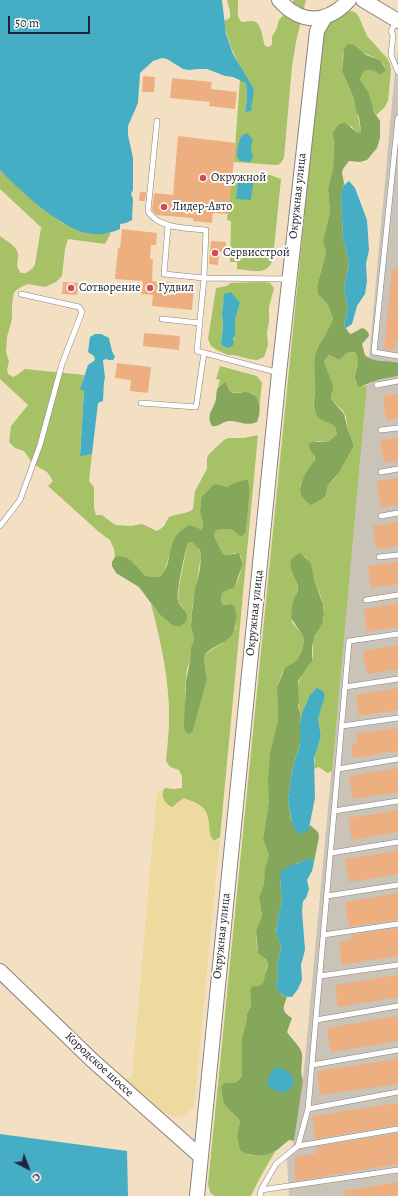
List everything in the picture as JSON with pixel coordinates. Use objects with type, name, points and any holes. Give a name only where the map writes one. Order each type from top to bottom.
[{"type":"main road","points":[[278,0],[288,10],[310,18],[325,17],[340,10],[348,1],[364,0],[397,21]]},
{"type":"main road","points":[[317,31],[325,17]]},
{"type":"main road","points":[[310,18],[317,31]]},
{"type":"main road","name":"Окружная улица","points":[[197,1196],[279,373],[317,31]]},
{"type":"main road","name":"Кородское шоссе","points":[[0,971],[92,1060],[200,1156]]},
{"type":"lane","points":[[397,21],[391,31],[393,35],[391,55],[398,72]]},
{"type":"lane","points":[[391,55],[398,57]]},
{"type":"lane","points":[[398,118],[374,352],[398,356]]},
{"type":"lane","points":[[157,121],[148,211],[150,215],[168,226],[206,230],[204,278],[197,351],[279,373]]},
{"type":"lane","points":[[168,226],[164,274],[204,278],[289,278]]},
{"type":"lane","points":[[0,526],[20,500],[40,445],[62,364],[82,312],[79,306],[21,294]]},
{"type":"lane","points":[[162,318],[200,323]]},
{"type":"lane","points":[[141,403],[196,407],[204,353]]},
{"type":"lane","points":[[377,385],[398,381]]},
{"type":"lane","points":[[381,430],[398,428]]},
{"type":"lane","points":[[381,472],[398,469]]},
{"type":"lane","points":[[381,516],[398,513]]},
{"type":"lane","points":[[379,558],[398,555]]},
{"type":"lane","points":[[366,600],[398,595]]},
{"type":"lane","points":[[298,1146],[308,1109],[350,641],[398,634]]},
{"type":"lane","points":[[346,687],[398,679]]},
{"type":"lane","points":[[342,726],[398,718]]},
{"type":"lane","points":[[338,769],[398,759]]},
{"type":"lane","points":[[334,811],[398,801]]},
{"type":"lane","points":[[331,853],[398,842]]},
{"type":"lane","points":[[327,896],[398,885]]},
{"type":"lane","points":[[324,935],[398,924]]},
{"type":"lane","points":[[320,976],[398,965]]},
{"type":"lane","points":[[316,1020],[398,1006]]},
{"type":"lane","points":[[312,1065],[398,1050]]},
{"type":"lane","points":[[308,1109],[398,1092]]},
{"type":"lane","points":[[261,1193],[276,1164],[298,1146],[398,1129]]},
{"type":"lane","points":[[261,1193],[398,1170]]},
{"type":"shaded area","points":[[398,50],[398,363],[391,361],[375,361],[369,358]]},
{"type":"shaded area","points":[[398,376],[398,1196],[289,1196],[287,1159],[294,1141],[304,1070],[367,385],[381,379]]},
{"type":"green space","points":[[227,0],[238,0],[238,15],[240,20],[242,22],[252,21],[258,24],[265,46],[269,47],[272,44],[272,37],[279,20],[289,9],[294,0],[306,0],[292,66],[284,158],[280,164],[234,162],[240,79],[246,83],[247,99],[245,112],[254,89],[239,65],[228,40],[224,21],[230,18]]},
{"type":"green space","points":[[346,10],[355,12],[359,17],[367,36],[387,58],[391,71],[388,101],[384,108],[376,115],[369,93],[360,79],[366,70],[374,71],[380,75],[386,71],[385,66],[379,60],[358,49],[343,53],[342,71],[354,99],[361,131],[358,133],[351,126],[333,139],[333,168],[328,189],[330,212],[323,241],[326,253],[317,286],[318,294],[328,305],[333,319],[316,353],[314,404],[314,408],[318,416],[335,427],[337,434],[329,441],[316,441],[314,460],[300,486],[304,497],[311,504],[324,498],[328,485],[336,477],[354,446],[348,430],[346,417],[343,411],[331,399],[330,396],[332,393],[324,361],[329,355],[339,360],[347,353],[354,352],[359,358],[355,374],[356,384],[363,386],[367,385],[332,771],[327,773],[319,767],[314,769],[315,756],[321,736],[318,719],[325,696],[307,701],[301,717],[299,704],[298,684],[312,660],[313,642],[323,620],[324,614],[323,603],[313,578],[309,562],[305,556],[296,580],[298,589],[291,613],[292,622],[303,636],[304,641],[302,651],[297,660],[282,673],[277,687],[278,720],[271,749],[269,768],[269,801],[263,839],[269,855],[264,884],[259,897],[262,916],[256,930],[257,949],[267,962],[266,974],[262,985],[250,991],[251,1005],[247,1014],[242,1038],[242,1075],[233,1083],[224,1083],[221,1088],[223,1102],[240,1122],[237,1136],[248,1155],[257,1156],[275,1152],[251,1196],[214,1196],[210,1192],[208,1184],[322,38],[329,19]]},
{"type":"green space","points":[[348,44],[354,45],[366,55],[380,60],[386,71],[380,75],[374,71],[366,70],[360,79],[369,93],[374,112],[380,121],[380,138],[377,148],[367,160],[360,162],[349,161],[342,173],[344,183],[341,197],[343,238],[349,263],[344,289],[348,308],[344,325],[351,334],[362,328],[365,329],[369,336],[362,344],[365,355],[369,358],[377,360],[398,363],[398,376],[381,379],[359,387],[355,378],[358,360],[354,352],[347,353],[339,360],[329,355],[324,361],[333,386],[331,399],[344,414],[354,446],[338,474],[328,485],[324,498],[311,505],[304,500],[300,488],[304,476],[315,459],[309,444],[312,442],[329,441],[337,434],[335,427],[319,418],[315,412],[314,364],[318,348],[333,319],[328,305],[318,294],[317,286],[326,253],[323,241],[330,212],[328,189],[333,168],[333,132],[339,124],[345,123],[358,133],[361,131],[354,99],[342,71],[344,49]]},
{"type":"green space","points":[[0,170],[22,191],[62,223],[92,234],[111,233],[105,244],[68,239],[65,249],[62,276],[56,282],[45,287],[28,284],[14,292],[12,319],[7,337],[6,352],[9,361],[7,370],[8,374],[13,377],[25,369],[84,375],[81,388],[84,391],[80,455],[92,454],[89,481],[94,487],[94,508],[96,515],[102,515],[115,525],[131,526],[142,524],[157,531],[160,530],[169,517],[193,509],[195,491],[207,469],[207,458],[209,454],[228,438],[244,438],[258,435],[220,837],[214,841],[209,831],[208,816],[202,807],[187,800],[179,802],[173,807],[165,802],[163,796],[163,790],[165,788],[182,788],[182,776],[179,770],[170,767],[166,761],[169,726],[168,692],[161,647],[151,604],[159,614],[173,626],[184,609],[178,601],[179,587],[187,546],[188,543],[192,542],[198,548],[201,557],[192,608],[191,626],[194,640],[191,647],[185,689],[185,731],[193,730],[207,680],[204,660],[205,654],[221,644],[236,628],[236,610],[232,604],[223,605],[221,598],[223,592],[236,584],[240,574],[242,559],[241,556],[235,553],[229,555],[223,554],[214,536],[216,530],[231,529],[237,534],[246,532],[250,490],[248,480],[232,484],[227,487],[217,484],[211,487],[201,498],[200,512],[203,523],[202,530],[199,529],[175,538],[164,572],[159,577],[146,576],[134,563],[122,557],[115,557],[114,549],[110,540],[48,486],[53,481],[47,472],[33,464],[24,451],[15,448],[9,442],[11,426],[28,405],[0,379],[0,236],[16,249],[18,254],[17,264],[19,270],[21,273],[26,273],[33,268],[35,264],[41,228],[45,231],[0,189]]},
{"type":"green space","points":[[232,174],[270,175],[281,179],[273,258],[268,268],[264,270],[253,271],[237,269],[237,262],[230,262],[231,221],[227,220]]},
{"type":"green space","points":[[264,282],[270,283],[274,288],[269,307],[267,332],[268,345],[264,357],[257,360],[228,355],[211,346],[208,339],[216,288],[227,286],[230,283]],"holes":[[[223,299],[240,303],[235,320],[235,334],[233,341],[226,348],[221,343],[223,327]]]},
{"type":"green space","points":[[220,366],[257,376],[262,383],[259,410],[259,402],[253,393],[232,393],[226,383],[218,386],[220,380],[216,379]]},
{"type":"green space","points":[[226,383],[232,393],[245,392],[254,395],[260,408],[257,422],[245,424],[235,421],[228,421],[217,426],[212,426],[210,422],[210,414],[215,402],[217,389]]},
{"type":"green space","points":[[244,480],[248,480],[250,490],[246,532],[240,536],[231,529],[216,530],[214,536],[223,554],[229,555],[239,553],[242,562],[235,586],[223,592],[221,598],[223,605],[232,604],[236,611],[235,627],[233,633],[226,641],[205,654],[204,660],[207,680],[193,730],[188,734],[184,727],[186,681],[191,647],[194,640],[191,626],[195,589],[200,569],[200,550],[192,542],[188,543],[178,590],[178,601],[186,612],[187,619],[185,623],[180,626],[173,626],[159,614],[139,587],[116,573],[112,566],[112,562],[115,557],[124,557],[129,559],[146,576],[159,577],[167,566],[172,544],[181,530],[190,525],[202,530],[203,523],[200,512],[201,498],[203,495],[213,485],[217,484],[227,487]]},
{"type":"green space","points":[[300,553],[311,564],[314,580],[323,604],[324,614],[322,624],[315,636],[312,646],[312,661],[298,681],[298,706],[301,717],[301,740],[292,771],[288,799],[291,820],[295,830],[309,828],[310,825],[318,832],[319,837],[314,862],[311,859],[297,863],[280,878],[282,904],[276,932],[281,947],[277,967],[278,977],[276,986],[282,995],[287,997],[284,1009],[292,1018],[287,1032],[298,1045],[302,1054],[301,1073],[303,1080],[294,1141],[289,1140],[277,1150],[258,1156],[244,1153],[240,1150],[237,1136],[240,1122],[223,1102],[221,1087],[224,1083],[233,1083],[237,1081],[242,1075],[242,1038],[247,1014],[251,1005],[250,991],[252,986],[258,986],[263,983],[268,967],[265,958],[258,953],[256,930],[262,916],[259,897],[264,884],[265,869],[269,855],[263,839],[269,801],[268,782],[270,753],[278,720],[277,687],[285,668],[297,660],[302,651],[304,641],[303,636],[291,618],[291,610],[298,590],[298,585],[290,565],[294,557]]},
{"type":"sand","points":[[163,790],[164,800],[171,807],[184,798],[201,807],[208,818],[212,839],[214,841],[220,837],[194,1106],[181,1117],[171,1116],[164,1112],[124,1078],[132,1078],[157,791]]},
{"type":"water","points":[[0,0],[222,0],[226,34],[233,54],[254,89],[251,111],[245,112],[247,99],[246,83],[233,77],[225,76],[207,69],[183,69],[167,59],[162,58],[153,61],[140,73],[138,103],[128,126],[128,135],[133,158],[133,190],[131,194],[133,199],[132,220],[120,224],[120,229],[110,233],[93,234],[82,232],[56,219],[30,199],[0,170]]},
{"type":"water","points":[[247,133],[253,140],[251,150],[253,158],[250,162],[240,161],[237,156],[240,139]]},
{"type":"water","points":[[239,175],[254,176],[251,200],[236,199]]},
{"type":"water","points":[[349,181],[355,188],[367,220],[369,250],[366,264],[367,281],[365,294],[357,306],[352,324],[346,328],[344,325],[348,308],[344,289],[349,263],[343,238],[341,197],[343,186]]},
{"type":"water","points":[[231,292],[240,303],[235,320],[235,335],[233,339],[234,344],[227,348],[221,343],[223,327],[222,314],[224,294]]},
{"type":"water","points":[[95,334],[101,334],[109,338],[115,357],[113,360],[103,360],[105,378],[103,401],[98,403],[92,454],[80,456],[84,391],[80,389],[88,365],[95,360],[94,356],[88,352],[90,337]]},
{"type":"water","points":[[317,688],[323,691],[325,696],[318,719],[321,736],[314,759],[315,798],[308,831],[301,834],[295,830],[292,824],[288,799],[292,771],[300,744],[300,725],[302,713],[310,695]]},
{"type":"water","points":[[311,858],[314,862],[312,871],[307,880],[309,889],[306,898],[303,901],[302,911],[305,950],[301,965],[302,980],[292,997],[289,997],[282,994],[276,986],[278,977],[277,967],[281,947],[276,933],[282,904],[280,872],[288,867]]},
{"type":"water","points":[[277,1067],[291,1074],[294,1082],[291,1089],[283,1092],[269,1088],[269,1076]]},
{"type":"water","points":[[0,1134],[127,1151],[128,1196],[0,1196]]},
{"type":"building","points":[[143,76],[155,77],[154,92],[142,92]]},
{"type":"building","points":[[172,78],[212,82],[211,89],[237,92],[235,109],[209,106],[210,102],[170,98]]},
{"type":"building","name":"Окружной","points":[[178,136],[236,143],[228,214],[213,213],[212,223],[193,221],[193,218],[156,215],[152,210],[154,193],[173,195]]},
{"type":"building","points":[[140,192],[146,192],[145,201],[139,201]]},
{"type":"building","points":[[122,229],[157,233],[156,245],[151,245],[150,259],[153,259],[152,281],[194,285],[192,310],[152,306],[153,295],[141,294],[143,281],[115,279],[118,248],[120,248]]},
{"type":"building","name":"Сервисстрой","points":[[211,241],[226,242],[225,253],[219,252],[218,265],[209,264]]},
{"type":"building","points":[[392,268],[398,269],[398,341],[396,340],[395,350],[384,350]]},
{"type":"building","points":[[63,282],[79,283],[77,295],[62,294]]},
{"type":"building","points":[[144,333],[180,336],[179,350],[143,346]]},
{"type":"building","points":[[117,363],[151,367],[148,393],[130,391],[131,380],[115,378]]},
{"type":"building","points":[[398,394],[398,418],[386,420],[383,396]]},
{"type":"building","points":[[398,438],[398,460],[384,463],[380,440]]},
{"type":"building","points":[[398,478],[398,505],[381,508],[377,481]]},
{"type":"building","points":[[398,522],[398,546],[376,549],[373,526]]},
{"type":"building","points":[[398,562],[398,584],[371,588],[368,566]]},
{"type":"building","points":[[398,603],[398,627],[367,632],[364,609]]},
{"type":"building","points":[[398,645],[398,669],[367,674],[363,651]]},
{"type":"building","points":[[398,688],[398,710],[359,716],[356,695]]},
{"type":"building","points":[[398,728],[398,751],[353,758],[351,745],[357,744],[356,734]]},
{"type":"building","points":[[398,768],[398,792],[353,799],[349,776]]},
{"type":"building","points":[[398,810],[398,832],[352,840],[348,818]]},
{"type":"building","points":[[398,851],[398,874],[349,882],[345,859]]},
{"type":"building","points":[[398,893],[398,920],[349,927],[345,902]]},
{"type":"building","points":[[398,928],[398,956],[342,965],[339,942],[351,940],[350,935]]},
{"type":"building","points":[[398,975],[398,997],[338,1007],[335,985]]},
{"type":"building","points":[[398,1016],[398,1041],[331,1052],[327,1028]]},
{"type":"building","points":[[398,1059],[398,1084],[320,1095],[317,1071]]},
{"type":"building","points":[[398,1103],[398,1125],[315,1139],[312,1116]]},
{"type":"building","points":[[398,1133],[398,1164],[295,1181],[295,1157],[317,1153],[316,1147]]},
{"type":"building","points":[[398,1182],[398,1196],[345,1196],[345,1191]]},
{"type":"place","name":"Окружной","points":[[203,178]]},
{"type":"place","name":"Лидер-Авто","points":[[164,207]]},
{"type":"place","name":"Сервисстрой","points":[[215,253]]},
{"type":"place","name":"Сотворение","points":[[71,288]]},
{"type":"place","name":"Гудвил","points":[[150,288]]}]
